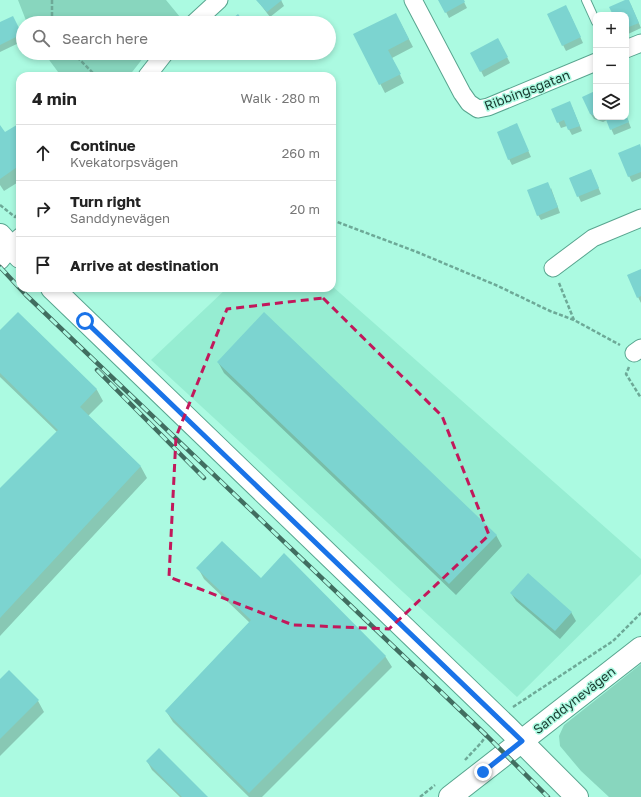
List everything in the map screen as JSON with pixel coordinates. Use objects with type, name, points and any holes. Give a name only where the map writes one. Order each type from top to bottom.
[{"type":"street","points":[[202,16],[219,0]]},
{"type":"street","name":"Ribbingsgatan","points":[[413,0],[462,93],[469,102],[478,109],[488,107],[593,63]]},
{"type":"street","points":[[628,48],[641,43]]},
{"type":"street","points":[[150,72],[160,60]]},
{"type":"street","points":[[553,268],[593,238],[641,218]]},
{"type":"street","points":[[56,292],[522,741],[577,797]]},
{"type":"street","name":"Sanddynevägen","points":[[444,790],[522,741],[641,648]]},
{"type":"lane","points":[[586,0],[593,15]]},
{"type":"path","points":[[52,0],[52,16]]},
{"type":"path","points":[[81,60],[92,72]]},
{"type":"path","points":[[0,205],[15,217],[16,216]]},
{"type":"path","points":[[336,222],[417,252],[498,286],[638,350],[626,374],[641,398]]},
{"type":"path","points":[[553,268],[574,320]]},
{"type":"path","points":[[464,761],[515,705],[613,641],[641,613]]},
{"type":"path","points":[[420,797],[444,790]]},
{"type":"highlighted area","points":[[323,298],[442,416],[489,535],[389,629],[293,625],[169,577],[176,437],[227,309]]},
{"type":"shaded area","points":[[18,0],[166,0],[179,16],[24,16]]},
{"type":"shaded area","points":[[49,60],[142,60],[132,72],[58,72]]},
{"type":"shaded area","points":[[336,290],[641,559],[641,574],[517,697],[151,360],[223,292],[336,292]]},
{"type":"shaded area","points":[[641,664],[641,797],[609,797],[581,771],[560,746],[559,736],[564,725]]},
{"type":"building","points":[[256,0],[282,0],[267,12]]},
{"type":"building","points":[[438,0],[464,0],[465,2],[445,13]]},
{"type":"building","points":[[625,0],[629,0],[639,23],[629,27],[629,12],[612,12],[609,7]]},
{"type":"building","points":[[566,5],[581,37],[562,46],[547,14]]},
{"type":"building","points":[[396,13],[409,39],[388,50],[401,74],[379,85],[353,34]]},
{"type":"building","points":[[13,16],[16,22],[16,37],[0,45],[0,22]]},
{"type":"building","points":[[498,38],[508,57],[480,72],[470,53]]},
{"type":"building","points":[[593,92],[593,115],[590,114],[582,97]]},
{"type":"building","points":[[570,101],[580,126],[568,130],[564,120],[557,123],[551,109]]},
{"type":"building","points":[[606,120],[628,120],[629,122],[610,130]]},
{"type":"building","points":[[517,123],[529,151],[508,160],[497,132]]},
{"type":"building","points":[[0,125],[5,132],[16,125],[16,168],[0,179]]},
{"type":"building","points":[[640,144],[641,172],[628,177],[618,153]]},
{"type":"building","points":[[591,169],[599,188],[577,197],[569,178]]},
{"type":"building","points":[[548,182],[558,207],[537,216],[527,190]]},
{"type":"building","points":[[641,269],[641,296],[637,298],[627,275]]},
{"type":"building","points":[[18,312],[97,389],[80,407],[141,466],[0,618],[0,488],[58,430],[0,373],[0,330]]},
{"type":"building","points":[[264,312],[497,535],[449,584],[217,362]]},
{"type":"building","points":[[222,541],[261,578],[284,553],[386,656],[249,793],[165,711],[251,620],[196,568]]},
{"type":"building","points":[[528,573],[572,612],[555,631],[510,593]]},
{"type":"building","points":[[9,670],[39,700],[0,739],[0,679]]},
{"type":"building","points":[[159,748],[208,797],[182,797],[146,761]]},
{"type":"railway","points":[[0,267],[16,284]]},
{"type":"railway","points":[[23,292],[486,735],[548,797]]},
{"type":"railway","points":[[97,370],[204,478]]},
{"type":"route","points":[[85,321],[522,741],[483,772]]}]
